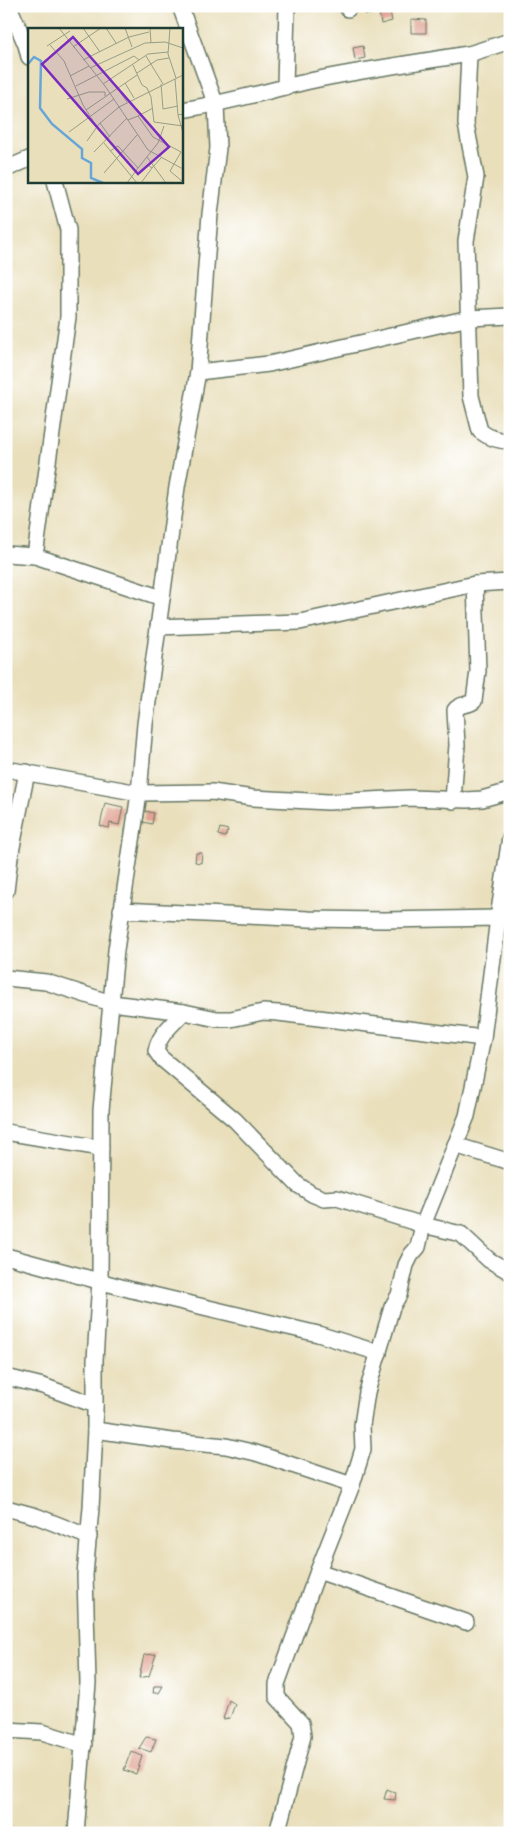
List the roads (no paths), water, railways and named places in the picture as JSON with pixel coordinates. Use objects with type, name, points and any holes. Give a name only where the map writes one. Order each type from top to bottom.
[{"type":"street","points":[[8,6],[28,53]]},
{"type":"street","points":[[76,1833],[88,1682],[86,1575],[100,1280],[101,1110],[121,910],[139,793],[145,724],[177,487],[198,372],[210,214],[218,148],[216,105],[180,6]]},
{"type":"street","points":[[285,87],[287,6]]},
{"type":"street","points":[[182,110],[216,105],[348,73],[469,54],[510,41]]},
{"type":"street","points":[[469,54],[466,124],[476,176],[466,241],[471,396],[480,432],[503,441],[510,440]]},
{"type":"street","points":[[6,169],[28,159]]},
{"type":"street","points":[[35,556],[68,317],[68,230],[55,182]]},
{"type":"street","points":[[198,372],[269,364],[469,318],[510,316]]},
{"type":"street","points":[[6,554],[35,556],[162,598]]},
{"type":"street","points":[[158,627],[300,622],[476,584],[510,582]]},
{"type":"street","points":[[453,801],[456,754],[455,710],[460,705],[474,701],[478,671],[476,584]]},
{"type":"street","points":[[6,769],[139,793],[212,792],[253,798],[328,802],[410,798],[453,801],[482,798],[510,791]]},
{"type":"street","points":[[6,891],[10,857],[27,772]]},
{"type":"street","points":[[277,1833],[303,1736],[300,1723],[277,1697],[277,1684],[352,1485],[363,1449],[362,1425],[367,1392],[392,1307],[399,1295],[406,1265],[418,1247],[423,1225],[467,1116],[504,919],[510,837]]},
{"type":"street","points":[[121,910],[309,919],[504,919]]},
{"type":"street","points":[[6,978],[46,982],[111,1003],[184,1012],[217,1019],[263,1012],[278,1012],[483,1038]]},
{"type":"street","points":[[184,1012],[163,1033],[156,1051],[161,1058],[235,1120],[298,1185],[324,1199],[337,1198],[423,1225],[461,1234],[489,1260],[510,1272]]},
{"type":"street","points":[[6,1132],[101,1148]]},
{"type":"street","points":[[455,1145],[510,1162]]},
{"type":"street","points":[[6,1256],[132,1290],[318,1334],[379,1353]]},
{"type":"street","points":[[6,1377],[43,1386],[95,1405]]},
{"type":"street","points":[[94,1430],[172,1441],[226,1446],[256,1453],[352,1485]]},
{"type":"street","points":[[6,1508],[36,1516],[89,1537]]},
{"type":"street","points":[[318,1571],[466,1622]]},
{"type":"street","points":[[6,1730],[42,1732],[84,1745]]}]
